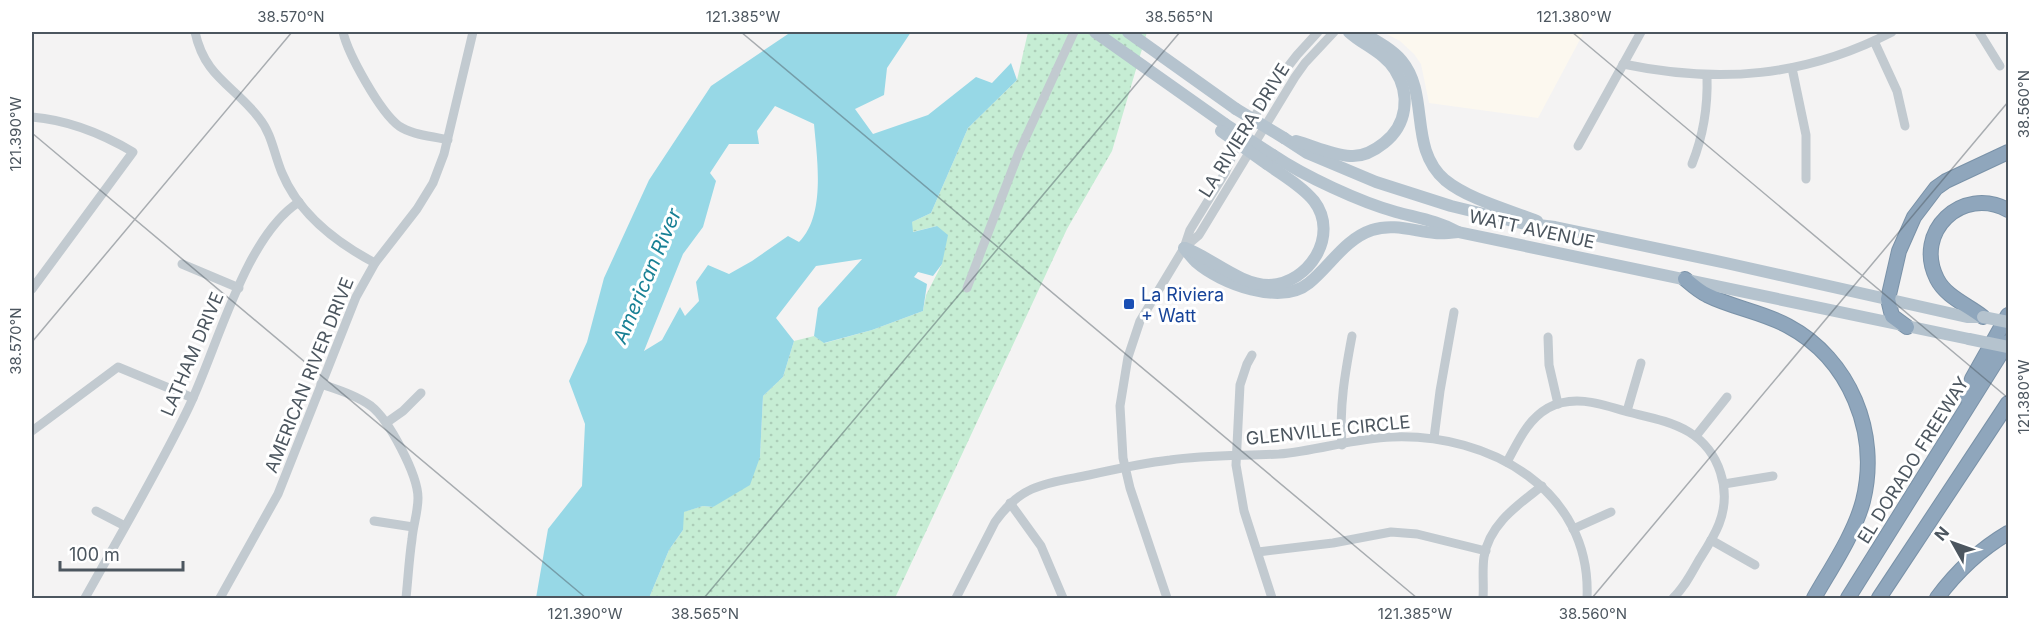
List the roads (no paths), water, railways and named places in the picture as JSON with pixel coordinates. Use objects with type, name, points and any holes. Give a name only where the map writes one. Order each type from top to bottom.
[{"type":"highway","points":[[1907,327],[1892,316],[1888,299],[1898,257],[1914,217],[1936,188],[1959,174],[2008,152]]},
{"type":"highway","points":[[1983,317],[1947,291],[1938,281],[1932,261],[1932,241],[1937,227],[1948,215],[1960,207],[1986,203],[2008,210]]},
{"type":"highway","points":[[1685,279],[1707,295],[1762,314],[1806,336],[1839,370],[1857,404],[1864,426],[1868,451],[1863,502],[1851,531],[1814,598]]},
{"type":"highway","points":[[1964,411],[1972,379],[2008,315]]},
{"type":"highway","name":"EL DORADO FREEWAY","points":[[1848,598],[2008,342]]},
{"type":"highway","points":[[1879,598],[2008,403]]},
{"type":"highway","points":[[1937,598],[1956,573],[1977,554],[2008,532]]},
{"type":"main road","points":[[1095,32],[1223,128],[1270,160],[1314,202],[1323,227],[1322,242],[1312,264],[1297,276],[1268,285],[1238,277],[1202,255],[1184,248]]},
{"type":"main road","name":"WATT AVENUE","points":[[1128,32],[1236,109],[1307,153],[1414,195],[1521,223],[1555,228],[1822,284],[1967,317],[1983,317],[2008,322]]},
{"type":"main road","points":[[1284,138],[1332,153],[1351,156],[1376,149],[1393,135],[1402,120],[1405,106],[1405,93],[1401,79],[1393,67],[1349,32]]},
{"type":"main road","points":[[1361,32],[1389,50],[1402,61],[1407,69],[1414,88],[1423,144],[1432,164],[1444,179],[1477,198],[1555,228]]},
{"type":"main road","name":"WATT AVENUE","points":[[1270,160],[1362,199],[1396,212],[1441,223],[1458,232],[2008,347]]},
{"type":"main road","points":[[1184,248],[1197,263],[1239,285],[1260,292],[1290,293],[1307,285],[1353,240],[1372,230],[1393,227],[1437,234],[1458,232]]},
{"type":"street","points":[[195,32],[204,58],[215,74],[247,103],[261,120],[269,135],[282,174],[299,202],[312,218],[338,241],[375,263]]},
{"type":"street","points":[[342,32],[351,56],[390,118],[410,131],[448,140]]},
{"type":"street","name":"AMERICAN RIVER DRIVE","points":[[220,598],[278,494],[348,314],[375,263],[426,197],[439,170],[473,32]]},
{"type":"street","points":[[968,288],[1019,152],[1074,32]]},
{"type":"street","name":"LA RIVIERA DRIVE","points":[[1167,598],[1125,468],[1120,433],[1120,406],[1128,357],[1140,321],[1184,248],[1190,230],[1225,173],[1235,149],[1262,103],[1297,55],[1318,32]]},
{"type":"street","name":"LA RIVIERA DRIVE","points":[[1184,248],[1199,235],[1300,70],[1334,32]]},
{"type":"street","points":[[1578,146],[1641,32]]},
{"type":"street","points":[[1623,64],[1657,71],[1707,76],[1760,73],[1792,68],[1836,56],[1892,32]]},
{"type":"street","points":[[1978,32],[2001,66]]},
{"type":"street","points":[[1874,41],[1897,91],[1905,126]]},
{"type":"street","points":[[1792,68],[1806,135],[1806,179]]},
{"type":"street","points":[[1692,164],[1707,115],[1707,76]]},
{"type":"street","points":[[32,117],[74,124],[133,152],[32,289]]},
{"type":"street","name":"LATHAM DRIVE","points":[[86,598],[193,398],[239,288],[268,231],[299,202]]},
{"type":"street","points":[[182,264],[239,288]]},
{"type":"street","points":[[1434,438],[1454,312]]},
{"type":"street","points":[[1342,445],[1341,395],[1352,336]]},
{"type":"street","points":[[1548,337],[1549,365],[1558,404]]},
{"type":"street","points":[[1252,355],[1246,364],[1240,385],[1237,455],[1239,492],[1272,598]]},
{"type":"street","points":[[1627,411],[1641,363]]},
{"type":"street","points":[[32,431],[118,366],[193,398]]},
{"type":"street","points":[[321,384],[359,398],[374,409],[386,423],[413,474],[417,485],[418,502],[413,527],[406,598]]},
{"type":"street","points":[[386,423],[403,411],[421,393]]},
{"type":"street","points":[[1696,436],[1727,397]]},
{"type":"street","points":[[1507,462],[1531,422],[1539,414],[1558,404],[1581,400],[1676,425],[1696,436],[1713,455],[1719,467],[1724,484],[1724,509],[1711,540],[1685,584],[1673,598]]},
{"type":"street","name":"GLENVILLE CIRCLE","points":[[1010,503],[1041,485],[1170,460],[1302,452],[1390,436],[1434,438],[1466,445],[1507,462],[1542,486],[1559,505],[1573,529],[1585,566],[1587,598]]},
{"type":"street","points":[[1724,484],[1773,476]]},
{"type":"street","points":[[1483,598],[1486,550],[1493,533],[1504,517],[1542,486]]},
{"type":"street","points":[[956,598],[995,522],[1010,503],[1041,546],[1063,598]]},
{"type":"street","points":[[96,511],[125,526]]},
{"type":"street","points":[[1573,529],[1611,512]]},
{"type":"street","points":[[374,521],[413,527]]},
{"type":"street","points":[[1258,552],[1333,543],[1391,532],[1418,534],[1486,550]]},
{"type":"street","points":[[1711,540],[1755,565]]},
{"type":"water","name":"American River","points":[[791,32],[911,32],[887,68],[884,95],[855,109],[873,134],[928,115],[976,77],[992,83],[1011,63],[1017,80],[968,128],[931,213],[912,222],[913,232],[937,226],[948,235],[942,264],[933,276],[918,272],[914,277],[927,284],[923,311],[872,330],[824,343],[814,336],[818,308],[862,259],[816,266],[776,318],[794,341],[783,377],[763,396],[760,457],[750,485],[713,507],[703,506],[684,512],[683,530],[669,550],[649,598],[536,598],[548,529],[582,486],[585,424],[569,381],[587,342],[604,278],[649,180],[711,86]],"holes":[[[775,106],[814,124],[818,186],[813,217],[808,231],[799,242],[788,236],[729,274],[708,265],[696,282],[699,301],[685,316],[680,307],[662,340],[644,351],[683,254],[703,227],[716,181],[710,173],[729,144],[759,144],[757,131]]]},
{"type":"place","name":"La Riviera + Watt","points":[[1129,304]]}]
